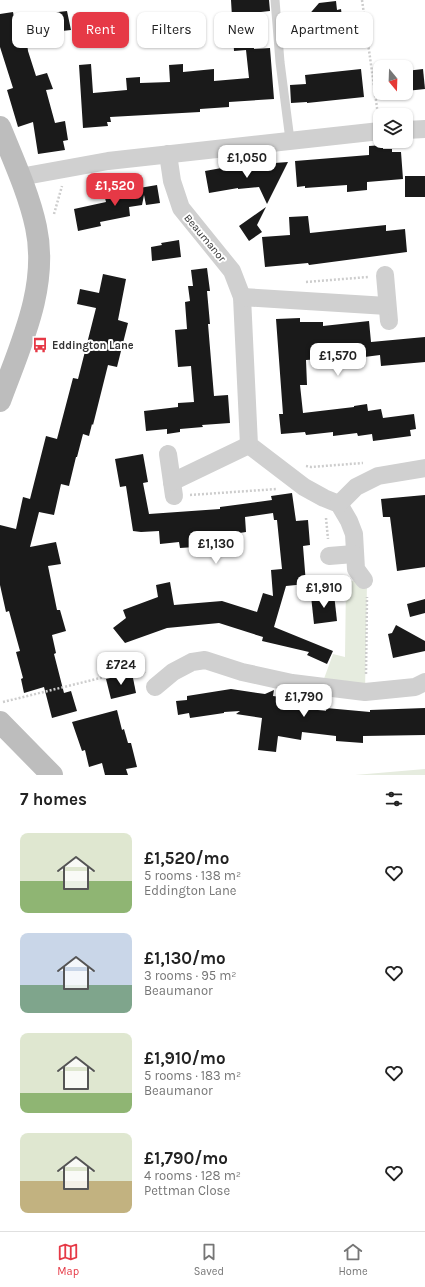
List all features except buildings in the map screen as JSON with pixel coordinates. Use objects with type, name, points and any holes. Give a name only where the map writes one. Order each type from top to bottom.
[{"type":"main road","points":[[0,127],[20,177],[36,228],[40,258],[37,289],[26,332],[0,401]]},
{"type":"main road","points":[[2,727],[52,775]]},
{"type":"street","points":[[20,177],[108,161],[290,140],[373,127]]},
{"type":"street","points":[[413,130],[425,129]]},
{"type":"street","name":"Beaumanor","points":[[168,154],[172,181],[181,208],[232,271],[242,297],[250,445]]},
{"type":"street","points":[[242,297],[388,313],[385,275]]},
{"type":"street","points":[[168,454],[173,489],[250,445],[304,487],[332,501],[349,521],[354,534],[356,569],[364,580]]},
{"type":"street","points":[[332,501],[378,476],[425,468]]},
{"type":"street","points":[[329,556],[354,554]]},
{"type":"street","points":[[155,687],[173,672],[192,662],[205,660],[242,672],[292,683],[365,692],[415,686],[425,682]]},
{"type":"lane","points":[[275,0],[280,62],[290,140]]},
{"type":"path","points":[[362,0],[377,108]]},
{"type":"path","points":[[300,282],[385,275]]},
{"type":"path","points":[[305,465],[311,467],[370,462]]},
{"type":"path","points":[[173,489],[304,487]]},
{"type":"path","points":[[329,556],[332,501]]},
{"type":"path","points":[[364,580],[367,582],[365,692]]},
{"type":"path","points":[[0,703],[141,668],[155,687]]},
{"type":"shaded area","points":[[364,580],[367,582],[365,692],[321,687],[333,654],[345,657],[346,581]]},
{"type":"shaded area","points":[[425,769],[425,775],[355,775]]},
{"type":"place","name":"Eddington Lane","points":[[40,345]]}]
